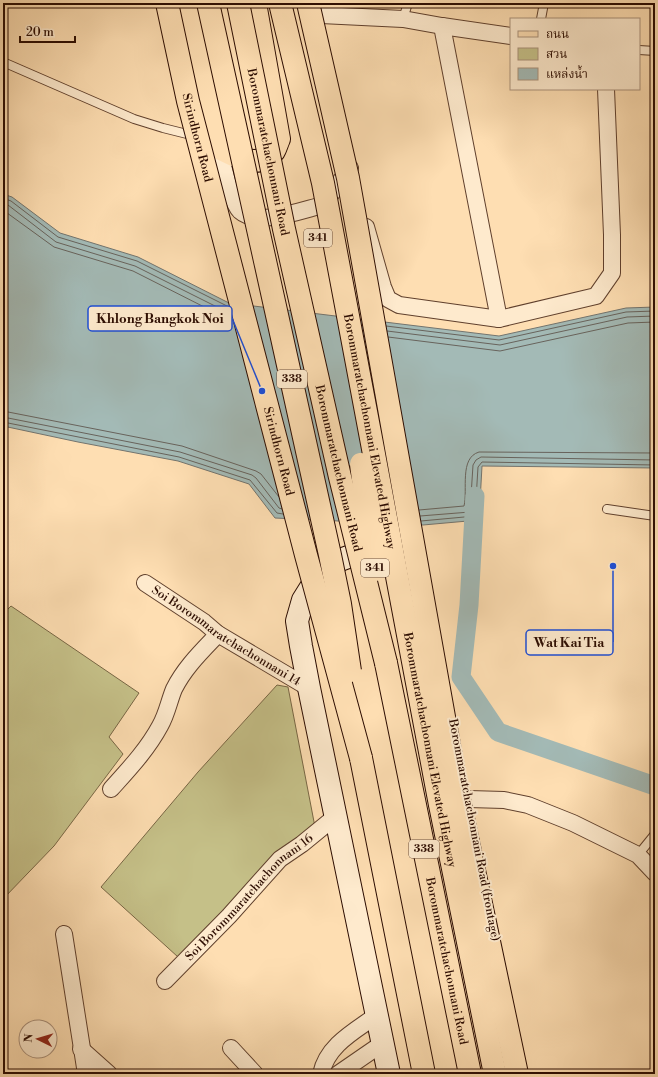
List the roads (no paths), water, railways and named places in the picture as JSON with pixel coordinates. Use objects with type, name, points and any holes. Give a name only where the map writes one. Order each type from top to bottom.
[{"type":"main road","name":"Sirindhorn Road","points":[[167,3],[188,101],[306,555],[361,758]]},
{"type":"main road","points":[[188,3],[218,144],[237,157],[252,162],[263,160],[274,151],[278,139],[255,3]]},
{"type":"main road","name":"338","points":[[208,3],[330,555],[347,648],[361,758],[424,1074]]},
{"type":"main road","name":"Borommaratchachonnani Road","points":[[238,3],[285,237],[340,477],[386,663],[470,1074]]},
{"type":"main road","name":"341","points":[[273,3],[363,474],[386,663]]},
{"type":"main road","name":"Borommaratchachonnani Elevated Highway","points":[[280,3],[323,184],[440,805],[495,1074]]},
{"type":"main road","name":"Borommaratchachonnani Elevated Highway","points":[[316,7],[457,790],[517,1074]]},
{"type":"main road","name":"Borommaratchachonnani Road (frontage)","points":[[309,688],[297,620],[303,600],[318,576],[340,560],[359,553],[387,552],[410,559],[426,586],[522,1074]]},
{"type":"main road","points":[[309,688],[389,1074]]},
{"type":"street","points":[[510,36],[316,7],[353,164],[365,225],[383,287],[388,299],[399,304],[499,320],[596,296],[612,273],[612,235],[606,90]]},
{"type":"street","points":[[442,26],[499,320]]},
{"type":"street","points":[[218,144],[231,194],[240,211],[251,217],[268,218],[323,205],[365,225]]},
{"type":"street","points":[[323,205],[353,164]]},
{"type":"street","name":"Soi Borommaratchachonnani 14","points":[[145,583],[204,622],[218,634],[309,688]]},
{"type":"street","points":[[111,789],[152,740],[165,717],[174,691],[184,672],[199,653],[218,634]]},
{"type":"street","points":[[469,800],[504,800],[528,805],[573,823],[638,855],[655,874]]},
{"type":"street","name":"Soi Borommaratchachonnani 16","points":[[165,981],[229,916],[280,859],[302,844],[335,817]]},
{"type":"street","points":[[64,934],[86,1074]]},
{"type":"street","points":[[321,1074],[327,1059],[337,1044],[377,1015]]},
{"type":"street","points":[[338,1074],[383,1043]]},
{"type":"street","points":[[232,1048],[255,1074]]},
{"type":"street","points":[[81,1049],[109,1074]]},
{"type":"lane","points":[[403,19],[408,3]]},
{"type":"lane","points":[[541,18],[544,3]]},
{"type":"lane","points":[[640,50],[655,51]]},
{"type":"lane","points":[[3,62],[134,119],[218,144]]},
{"type":"lane","points":[[607,509],[655,516]]},
{"type":"lane","points":[[638,855],[655,834]]},
{"type":"water","points":[[3,194],[12,197],[60,233],[138,257],[229,303],[499,336],[626,308],[655,307],[655,468],[482,466],[479,520],[423,525],[275,518],[249,484],[178,461],[3,426]]},
{"type":"waterway","points":[[475,496],[469,605],[461,677],[498,732],[655,786]]},
{"type":"place","name":"Khlong Bangkok Noi","points":[[262,391]]},
{"type":"place","name":"Wat Kai Tia","points":[[613,566]]}]
